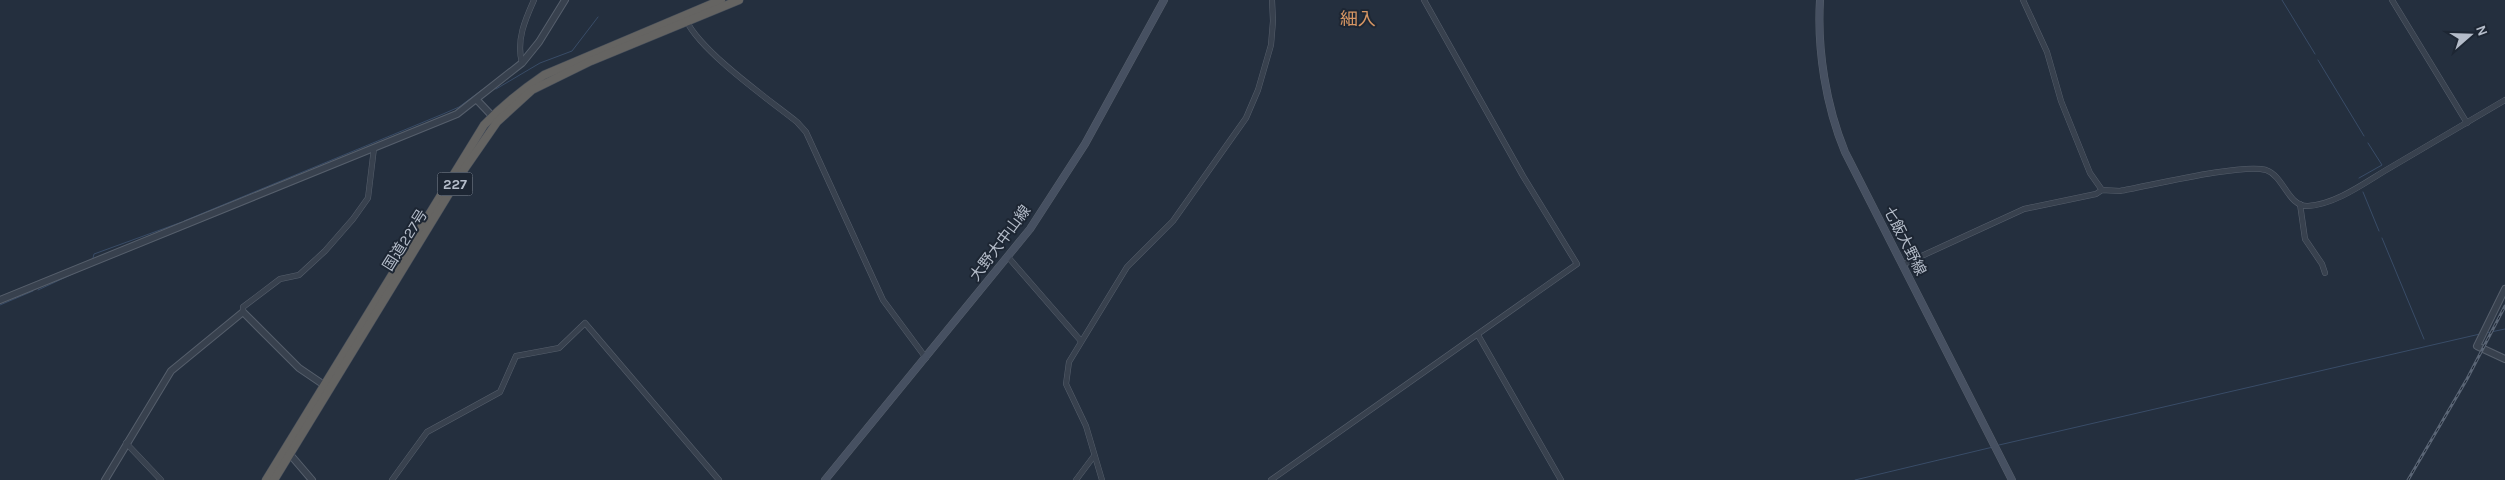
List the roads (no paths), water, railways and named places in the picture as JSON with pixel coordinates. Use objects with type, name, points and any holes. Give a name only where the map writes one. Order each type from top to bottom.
[{"type":"highway","name":"国道227号","points":[[274,480],[288,452],[327,387],[495,119],[532,90],[562,74],[721,0]]},
{"type":"highway","name":"国道227号","points":[[685,18],[739,0]]},
{"type":"highway","name":"国道227号","points":[[266,480],[288,452]]},
{"type":"main road","name":"大野大中山線","points":[[825,480],[1008,256],[1057,188],[1085,144],[1164,0]]},
{"type":"main road","name":"七飯大野線","points":[[1820,0],[1821,43],[1834,121],[1849,160],[2012,480]]},
{"type":"street","points":[[522,63],[520,54],[522,27],[534,0]]},
{"type":"street","points":[[0,300],[457,114],[522,63],[539,42],[564,0]]},
{"type":"street","points":[[1102,480],[1086,426],[1066,384],[1069,362],[1127,267],[1173,221],[1246,118],[1258,90],[1271,45],[1272,0]]},
{"type":"street","points":[[1271,480],[1577,264],[1523,176],[1424,0]]},
{"type":"street","points":[[2023,0],[2047,52],[2061,101],[2090,174],[2102,190],[2109,192],[2239,170],[2260,169],[2273,174],[2300,204],[2305,239],[2322,264],[2325,273]]},
{"type":"street","points":[[2392,0],[2467,123]]},
{"type":"street","points":[[685,18],[690,28],[724,63],[802,126],[883,300],[926,358]]},
{"type":"street","points":[[477,100],[495,119]]},
{"type":"street","points":[[2300,204],[2315,204],[2350,191],[2505,100]]},
{"type":"street","points":[[327,387],[299,368],[243,312],[243,306],[280,279],[300,275],[353,219],[368,198],[374,148]]},
{"type":"street","points":[[1902,265],[2024,209],[2096,194],[2102,190]]},
{"type":"street","points":[[1008,256],[1081,341]]},
{"type":"street","points":[[2505,289],[2477,346],[2505,359]]},
{"type":"street","points":[[105,480],[126,442],[171,371],[243,312]]},
{"type":"street","points":[[392,480],[427,432],[500,392],[516,356],[559,348],[585,323],[720,480]]},
{"type":"street","points":[[1478,335],[1561,480]]},
{"type":"street","points":[[126,442],[161,480]]},
{"type":"street","points":[[288,452],[312,480]]},
{"type":"street","points":[[1076,480],[1094,456]]},
{"type":"waterway","points":[[2282,0],[2315,54]]},
{"type":"waterway","points":[[496,89],[540,63],[572,51],[598,17]]},
{"type":"waterway","points":[[2318,60],[2364,136]]},
{"type":"waterway","points":[[184,221],[459,107],[482,90]]},
{"type":"waterway","points":[[2359,178],[2382,165],[2368,143]]},
{"type":"waterway","points":[[2363,192],[2379,231]]},
{"type":"waterway","points":[[93,258],[94,254],[182,222]]},
{"type":"waterway","points":[[2382,238],[2424,339]]},
{"type":"waterway","points":[[38,290],[79,271]]},
{"type":"waterway","points":[[0,305],[33,291]]},
{"type":"waterway","points":[[2486,333],[2505,329]]},
{"type":"waterway","points":[[1999,445],[2480,334]]},
{"type":"waterway","points":[[1855,480],[1993,447]]},
{"type":"railway","points":[[2408,480],[2467,379],[2505,306]]},
{"type":"district","name":"細入","points":[[1358,19]]}]
